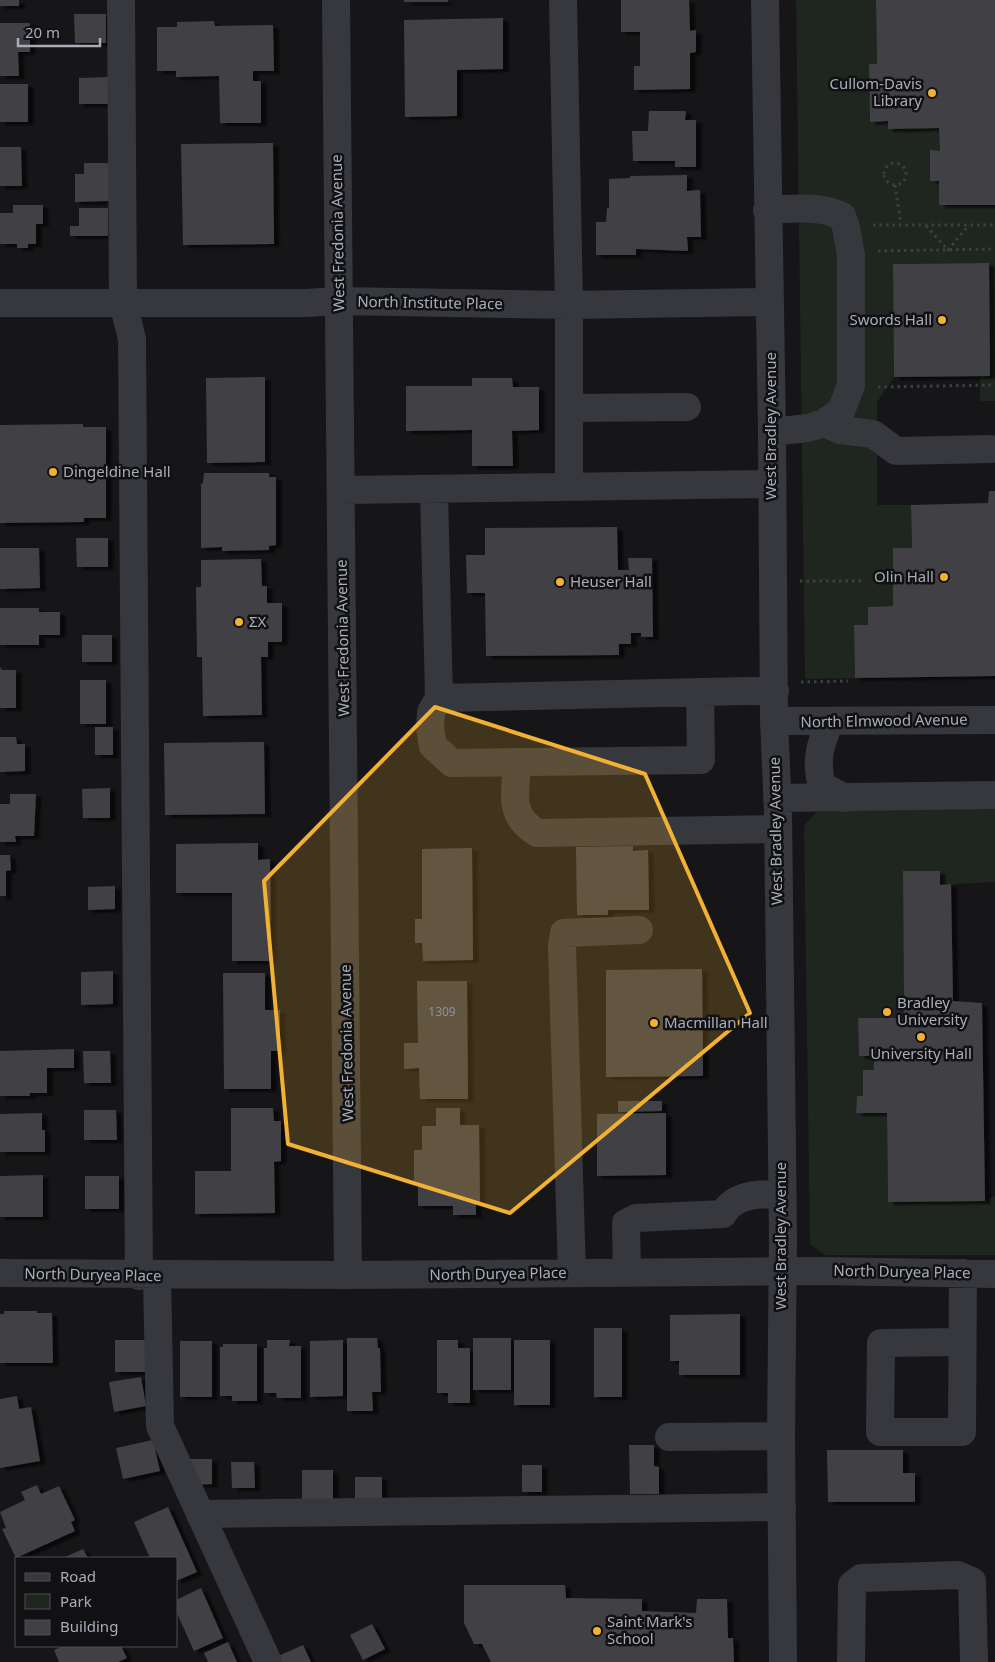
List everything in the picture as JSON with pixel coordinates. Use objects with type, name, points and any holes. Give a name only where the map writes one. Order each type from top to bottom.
[{"type":"street","points":[[121,0],[123,302],[132,339],[148,1276],[160,1426],[268,1662]]},
{"type":"street","name":"West Fredonia Avenue","points":[[336,0],[348,1276]]},
{"type":"street","points":[[564,0],[569,305],[569,487]]},
{"type":"street","name":"West Bradley Avenue","points":[[765,0],[772,432],[771,484],[775,582],[774,721],[777,798],[782,1271],[783,1662]]},
{"type":"street","points":[[767,210],[830,210],[842,216],[851,255],[851,384],[841,410],[824,423],[808,428],[772,432]]},
{"type":"street","name":"North Institute Place","points":[[0,303],[306,303],[339,301],[569,305],[770,302]]},
{"type":"street","points":[[569,408],[687,407]]},
{"type":"street","points":[[824,423],[840,430],[873,434],[896,451],[991,450]]},
{"type":"street","points":[[342,490],[771,484]]},
{"type":"street","points":[[434,490],[439,698],[431,712],[430,728],[433,746],[452,763],[701,760],[700,692]]},
{"type":"street","points":[[439,698],[700,692],[775,686]]},
{"type":"street","name":"North Elmwood Avenue","points":[[774,721],[995,720]]},
{"type":"street","points":[[830,721],[818,753],[818,773],[822,786],[845,798]]},
{"type":"street","points":[[517,763],[515,811],[524,825],[537,833],[777,829]]},
{"type":"street","points":[[777,798],[995,795]]},
{"type":"street","points":[[572,1273],[562,946],[564,933],[638,930]]},
{"type":"street","points":[[627,1273],[626,1223],[636,1218],[723,1214],[728,1205],[752,1194],[781,1194]]},
{"type":"street","name":"North Duryea Place","points":[[0,1273],[148,1276],[348,1276],[782,1271],[995,1274]]},
{"type":"street","points":[[962,1342],[963,1274]]},
{"type":"street","points":[[668,1437],[781,1436]]},
{"type":"street","points":[[200,1514],[782,1507]]},
{"type":"street","points":[[851,1662],[852,1585],[861,1578],[958,1576],[972,1581],[974,1662]]},
{"type":"path","points":[[894,162],[904,167],[906,173],[904,181],[895,185],[886,182],[884,174],[885,167],[894,162]]},
{"type":"path","points":[[895,185],[900,224]]},
{"type":"path","points":[[866,226],[900,224],[995,225]]},
{"type":"path","points":[[925,225],[948,250]]},
{"type":"path","points":[[948,250],[969,225]]},
{"type":"path","points":[[869,252],[995,249]]},
{"type":"path","points":[[870,388],[995,385]]},
{"type":"path","points":[[775,582],[862,581]]},
{"type":"path","points":[[775,686],[848,681]]},
{"type":"highlighted area","points":[[435,707],[645,774],[750,1013],[510,1213],[288,1144],[264,881]]},
{"type":"green space","points":[[796,0],[876,0],[877,64],[869,64],[870,122],[888,121],[888,129],[939,128],[940,151],[930,151],[930,180],[939,181],[939,205],[995,205],[995,401],[980,401],[980,263],[893,264],[894,377],[877,402],[877,505],[911,505],[912,548],[893,548],[893,606],[868,607],[868,625],[854,625],[855,678],[805,679]]},
{"type":"green space","points":[[995,808],[995,882],[940,885],[940,871],[903,872],[904,1018],[858,1019],[859,1056],[874,1056],[874,1070],[863,1096],[857,1096],[856,1113],[887,1113],[888,1202],[985,1201],[995,1196],[995,1255],[825,1255],[810,1244],[804,826],[817,811]]},
{"type":"building","points":[[0,0],[19,0],[19,6],[0,6]]},
{"type":"building","points":[[404,0],[448,0],[448,2],[404,2]]},
{"type":"building","points":[[621,0],[689,0],[690,31],[696,30],[696,52],[690,53],[690,89],[634,90],[634,66],[640,66],[640,32],[621,32]]},
{"type":"building","name":"Cullom-Davis Library","points":[[876,0],[995,0],[995,205],[939,205],[939,181],[930,181],[930,150],[940,151],[939,128],[888,129],[888,121],[870,122],[869,64],[877,64]]},
{"type":"building","points":[[74,14],[106,14],[106,43],[75,43]]},
{"type":"building","points":[[503,18],[503,69],[457,70],[457,116],[405,117],[404,20]]},
{"type":"building","points":[[214,21],[215,26],[273,25],[274,71],[253,71],[253,81],[261,81],[261,123],[220,123],[219,76],[176,77],[176,71],[157,71],[157,27],[177,27],[177,22]]},
{"type":"building","points":[[0,23],[30,23],[30,52],[18,52],[19,76],[0,76]]},
{"type":"building","points":[[109,77],[109,104],[79,104],[79,78]]},
{"type":"building","points":[[0,84],[28,84],[28,122],[0,122]]},
{"type":"building","points":[[649,111],[686,111],[685,120],[696,120],[696,167],[675,167],[675,161],[633,161],[632,131],[648,131]]},
{"type":"building","points":[[273,143],[274,244],[183,245],[181,144]]},
{"type":"building","points":[[0,147],[21,147],[22,186],[0,186]]},
{"type":"building","points":[[84,163],[109,163],[109,201],[75,202],[75,174],[84,174]]},
{"type":"building","points":[[687,175],[687,191],[700,190],[701,237],[687,237],[688,251],[636,249],[636,255],[596,255],[596,222],[606,222],[607,208],[609,208],[609,179],[630,178],[630,176]]},
{"type":"building","points":[[13,205],[43,205],[43,224],[36,224],[36,244],[28,244],[28,248],[17,248],[17,244],[0,244],[0,213],[13,213]]},
{"type":"building","points":[[79,208],[108,208],[108,236],[70,236],[70,226],[79,226]]},
{"type":"building","name":"Swords Hall","points":[[989,263],[990,376],[894,377],[893,264]]},
{"type":"building","points":[[265,377],[265,462],[207,463],[206,378]]},
{"type":"building","points":[[472,378],[512,378],[513,387],[539,387],[539,430],[512,431],[513,466],[472,466],[472,430],[406,431],[406,386],[472,386]]},
{"type":"building","name":"Dingeldine Hall","points":[[83,424],[83,427],[106,427],[106,518],[84,518],[84,522],[0,523],[0,425]]},
{"type":"building","points":[[204,473],[269,473],[269,477],[276,477],[276,545],[269,546],[269,550],[222,551],[222,547],[201,548],[201,484],[203,483]]},
{"type":"building","name":"Olin Hall","points":[[989,491],[995,491],[995,676],[855,678],[854,625],[868,625],[868,607],[893,606],[893,548],[912,548],[911,505],[988,503]]},
{"type":"building","name":"Heuser Hall","points":[[617,527],[618,570],[629,570],[628,558],[652,558],[653,637],[641,637],[641,633],[631,633],[631,644],[619,644],[619,655],[486,656],[485,593],[467,593],[466,555],[485,555],[485,528]]},
{"type":"building","points":[[76,538],[108,538],[108,567],[77,567]]},
{"type":"building","points":[[0,548],[39,548],[40,588],[0,589]]},
{"type":"building","name":"ΣΧ","points":[[261,559],[262,586],[267,586],[267,603],[282,603],[282,642],[268,642],[268,657],[261,657],[262,715],[203,716],[202,657],[197,657],[196,587],[201,587],[201,560]]},
{"type":"building","points":[[0,608],[39,608],[39,612],[60,612],[60,635],[39,635],[39,645],[0,645]]},
{"type":"building","points":[[82,635],[112,635],[112,662],[82,662]]},
{"type":"building","points":[[0,667],[2,670],[16,670],[16,708],[0,708]]},
{"type":"building","points":[[80,680],[106,680],[106,724],[80,724]]},
{"type":"building","points":[[95,727],[113,727],[113,755],[95,755]]},
{"type":"building","points":[[0,737],[16,737],[17,744],[25,744],[25,771],[0,772]]},
{"type":"building","points":[[264,742],[265,814],[165,815],[164,743]]},
{"type":"building","points":[[110,788],[110,818],[83,818],[82,789]]},
{"type":"building","points":[[10,794],[36,794],[34,836],[15,836],[16,842],[0,842],[0,804],[10,804]]},
{"type":"building","points":[[258,843],[258,860],[270,859],[271,961],[232,961],[232,893],[176,893],[176,844]]},
{"type":"building","points":[[633,846],[633,851],[648,850],[649,910],[608,910],[608,915],[577,915],[576,847]]},
{"type":"building","points":[[472,848],[473,960],[423,961],[422,943],[415,943],[415,919],[422,919],[422,849]]},
{"type":"building","points":[[0,855],[10,855],[11,870],[6,871],[6,896],[0,896]]},
{"type":"building","name":"University Hall","points":[[903,871],[940,871],[940,885],[951,884],[953,1001],[982,1003],[985,1201],[888,1202],[887,1113],[856,1113],[857,1096],[863,1096],[863,1070],[874,1070],[874,1056],[859,1056],[858,1018],[904,1018]]},
{"type":"building","points":[[115,886],[115,909],[88,910],[88,887]]},
{"type":"building","name":"Macmillan Hall","points":[[702,969],[703,1076],[606,1077],[606,970]]},
{"type":"building","points":[[113,971],[113,1004],[81,1005],[81,972]]},
{"type":"building","points":[[223,973],[265,973],[265,1010],[280,1010],[280,1051],[271,1051],[271,1089],[224,1089]]},
{"type":"building","points":[[417,981],[467,981],[468,1099],[420,1099],[419,1068],[404,1069],[404,1043],[418,1043]]},
{"type":"building","points":[[74,1049],[74,1068],[47,1068],[47,1093],[30,1093],[30,1096],[0,1096],[0,1051]]},
{"type":"building","points":[[83,1051],[110,1051],[111,1083],[84,1083]]},
{"type":"building","points":[[618,1101],[662,1101],[662,1111],[618,1112]]},
{"type":"building","points":[[231,1108],[273,1108],[274,1121],[281,1121],[281,1161],[274,1162],[275,1213],[195,1214],[195,1171],[231,1171]]},
{"type":"building","points":[[436,1108],[460,1108],[460,1125],[479,1125],[480,1204],[476,1204],[476,1215],[453,1215],[453,1206],[418,1206],[418,1182],[414,1181],[414,1150],[422,1150],[422,1126],[436,1126]]},
{"type":"building","points":[[84,1110],[116,1110],[117,1140],[84,1140]]},
{"type":"building","points":[[42,1113],[42,1130],[45,1130],[45,1152],[0,1152],[0,1114]]},
{"type":"building","points":[[666,1113],[666,1175],[597,1176],[597,1114]]},
{"type":"building","points":[[43,1175],[43,1217],[0,1217],[0,1176]]},
{"type":"building","points":[[85,1176],[119,1176],[119,1209],[85,1209]]},
{"type":"building","points":[[4,1311],[52,1313],[53,1363],[0,1363],[0,1314],[4,1314]]},
{"type":"building","points":[[740,1314],[740,1375],[679,1375],[679,1361],[670,1361],[670,1315]]},
{"type":"building","points":[[594,1328],[622,1328],[622,1397],[594,1397]]},
{"type":"building","points":[[347,1338],[377,1338],[378,1348],[380,1348],[381,1392],[372,1392],[373,1411],[347,1411]]},
{"type":"building","points":[[473,1338],[511,1338],[511,1390],[473,1390]]},
{"type":"building","points":[[115,1340],[147,1340],[147,1372],[115,1372]]},
{"type":"building","points":[[267,1340],[290,1340],[289,1346],[301,1346],[301,1398],[277,1398],[276,1393],[264,1393],[264,1348],[267,1348]]},
{"type":"building","points":[[343,1340],[343,1396],[310,1397],[310,1341]]},
{"type":"building","points":[[437,1340],[458,1340],[458,1348],[470,1348],[470,1403],[448,1403],[448,1393],[437,1393]]},
{"type":"building","points":[[514,1340],[550,1340],[550,1405],[514,1405]]},
{"type":"building","points":[[180,1341],[212,1341],[212,1397],[180,1397]]},
{"type":"building","points":[[223,1344],[257,1344],[257,1401],[232,1401],[232,1396],[220,1396],[220,1347],[223,1347]]},
{"type":"building","points":[[141,1377],[146,1406],[114,1412],[109,1382]]},
{"type":"building","points":[[17,1396],[19,1409],[31,1407],[40,1461],[0,1468],[0,1399]]},
{"type":"building","points":[[153,1440],[160,1471],[123,1479],[116,1448]]},
{"type":"building","points":[[629,1445],[654,1445],[654,1466],[659,1467],[659,1494],[630,1494]]},
{"type":"building","points":[[827,1450],[903,1450],[903,1473],[915,1473],[915,1502],[828,1502]]},
{"type":"building","points":[[190,1459],[212,1459],[212,1484],[190,1485]]},
{"type":"building","points":[[231,1462],[254,1462],[255,1488],[232,1488]]},
{"type":"building","points":[[522,1465],[542,1465],[542,1492],[522,1492]]},
{"type":"building","points":[[302,1470],[333,1470],[333,1503],[302,1503]]},
{"type":"building","points":[[355,1477],[382,1477],[382,1504],[355,1504]]},
{"type":"building","points":[[37,1485],[41,1494],[59,1486],[75,1520],[71,1522],[75,1531],[16,1557],[2,1529],[6,1528],[0,1512],[25,1500],[21,1492]]},
{"type":"building","points":[[168,1507],[197,1572],[178,1580],[178,1557],[150,1557],[134,1522]]},
{"type":"building","points":[[83,1549],[87,1557],[65,1557]]},
{"type":"building","name":"Saint Mark's School","points":[[464,1585],[565,1585],[566,1598],[642,1599],[642,1611],[696,1613],[697,1599],[727,1599],[728,1638],[733,1638],[734,1662],[491,1662],[482,1644],[474,1644],[464,1623]]},
{"type":"building","points":[[201,1588],[223,1638],[194,1651],[178,1615],[178,1599]]},
{"type":"building","points":[[372,1624],[385,1649],[363,1660],[350,1635]]},
{"type":"building","points":[[228,1642],[237,1662],[208,1662],[204,1653]]},
{"type":"building","points":[[303,1645],[311,1662],[278,1662],[276,1657]]},
{"type":"building","points":[[61,1647],[122,1647],[127,1658],[118,1662],[59,1662],[54,1650]]},
{"type":"place","name":"Cullom-Davis Library","points":[[932,93]]},
{"type":"place","name":"Swords Hall","points":[[942,320]]},
{"type":"place","name":"Dingeldine Hall","points":[[53,472]]},
{"type":"place","name":"Olin Hall","points":[[944,577]]},
{"type":"place","name":"Heuser Hall","points":[[560,582]]},
{"type":"place","name":"ΣΧ","points":[[239,622]]},
{"type":"place","name":"Bradley University","points":[[887,1012]]},
{"type":"place","name":"Macmillan Hall","points":[[654,1023]]},
{"type":"place","name":"University Hall","points":[[921,1037]]},
{"type":"place","name":"Saint Mark's School","points":[[597,1631]]}]
